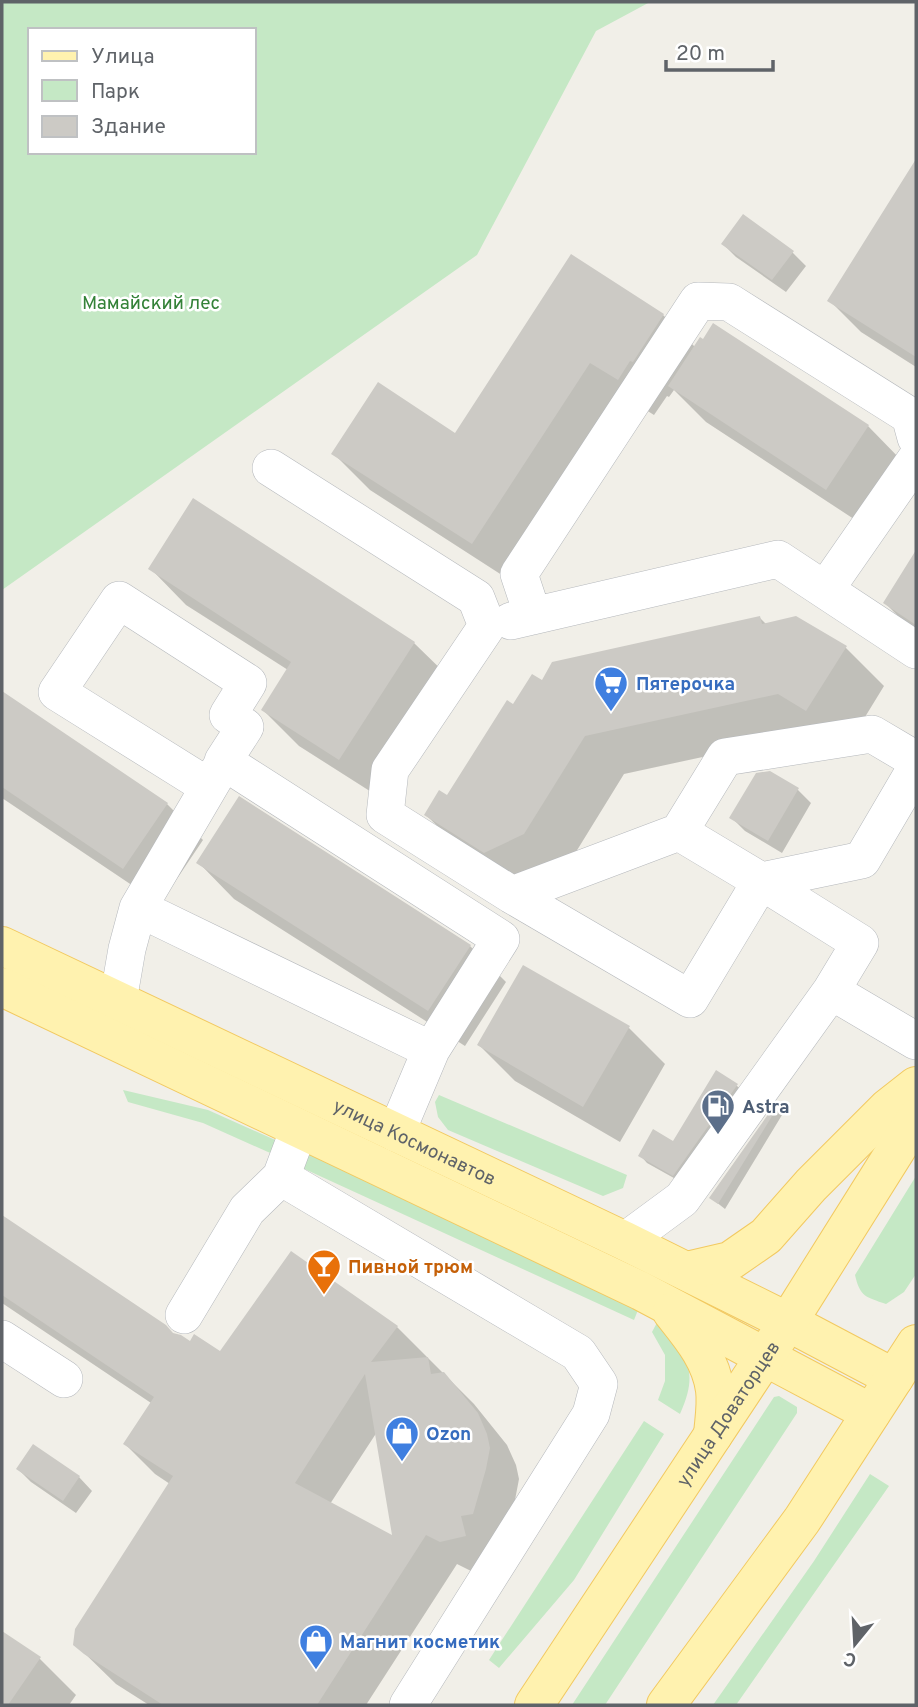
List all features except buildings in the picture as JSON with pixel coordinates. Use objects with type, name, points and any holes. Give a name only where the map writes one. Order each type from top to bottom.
[{"type":"main road","name":"улица Космонавтов","points":[[2,946],[687,1271],[894,1378]]},
{"type":"main road","name":"улица Космонавтов","points":[[2,987],[641,1291],[871,1413]]},
{"type":"main road","points":[[687,1271],[730,1261],[766,1236],[811,1185],[888,1108],[916,1086]]},
{"type":"main road","name":"улица Доваторцев","points":[[534,1705],[788,1322],[916,1118]]},
{"type":"main road","points":[[667,1305],[699,1346],[710,1368],[716,1391],[713,1435]]},
{"type":"main road","points":[[666,1705],[802,1520],[916,1344]]},
{"type":"lane","points":[[534,616],[519,574],[698,301],[729,302],[910,416],[916,438]]},
{"type":"lane","points":[[825,590],[916,459]]},
{"type":"lane","points":[[271,468],[476,598],[487,626]]},
{"type":"lane","points":[[916,650],[778,559],[487,626],[390,770],[385,815],[512,895],[690,999],[761,881],[862,860],[916,768]]},
{"type":"lane","points":[[118,1001],[127,949],[138,908],[216,774],[245,727],[228,715],[248,683],[119,600],[57,692],[216,774],[501,939],[432,1050],[396,1133]]},
{"type":"lane","points":[[512,895],[679,832],[725,757],[872,734],[916,760]]},
{"type":"lane","points":[[625,1241],[682,1199],[831,991],[860,943],[679,832]]},
{"type":"lane","points":[[138,908],[432,1050]]},
{"type":"lane","points":[[831,991],[916,1041]]},
{"type":"lane","points":[[184,1315],[247,1210],[281,1177],[299,1129]]},
{"type":"lane","points":[[281,1177],[578,1353],[598,1384],[591,1414],[408,1705]]},
{"type":"lane","points":[[2,1339],[64,1379]]},
{"type":"green space","name":"Мамайский лес","points":[[2,2],[650,2],[596,31],[477,255],[2,590]]},
{"type":"green space","points":[[123,1090],[208,1110],[282,1143],[277,1156],[203,1123],[128,1102]]},
{"type":"green space","points":[[439,1095],[627,1175],[623,1188],[603,1196],[448,1130],[438,1117],[435,1102]]},
{"type":"green space","points":[[304,1152],[640,1305],[634,1320],[298,1166]]},
{"type":"green space","points":[[916,1176],[916,1274],[904,1292],[886,1304],[865,1295],[859,1288],[855,1275]]},
{"type":"green space","points":[[660,1317],[687,1362],[689,1385],[680,1414],[658,1400],[665,1381],[665,1355],[652,1332]]},
{"type":"green space","points":[[779,1396],[797,1407],[797,1413],[605,1705],[572,1705],[774,1397]]},
{"type":"green space","points":[[644,1421],[664,1434],[574,1580],[499,1668],[489,1660]]},
{"type":"green space","points":[[870,1474],[889,1486],[736,1705],[713,1705],[814,1561]]},
{"type":"place","name":"Пятерочка","points":[[611,713]]},
{"type":"place","name":"Astra","points":[[718,1136]]},
{"type":"place","name":"Пивной трюм","points":[[324,1296]]},
{"type":"place","name":"Ozon","points":[[402,1463]]},
{"type":"place","name":"Магнит косметик","points":[[316,1671]]}]
